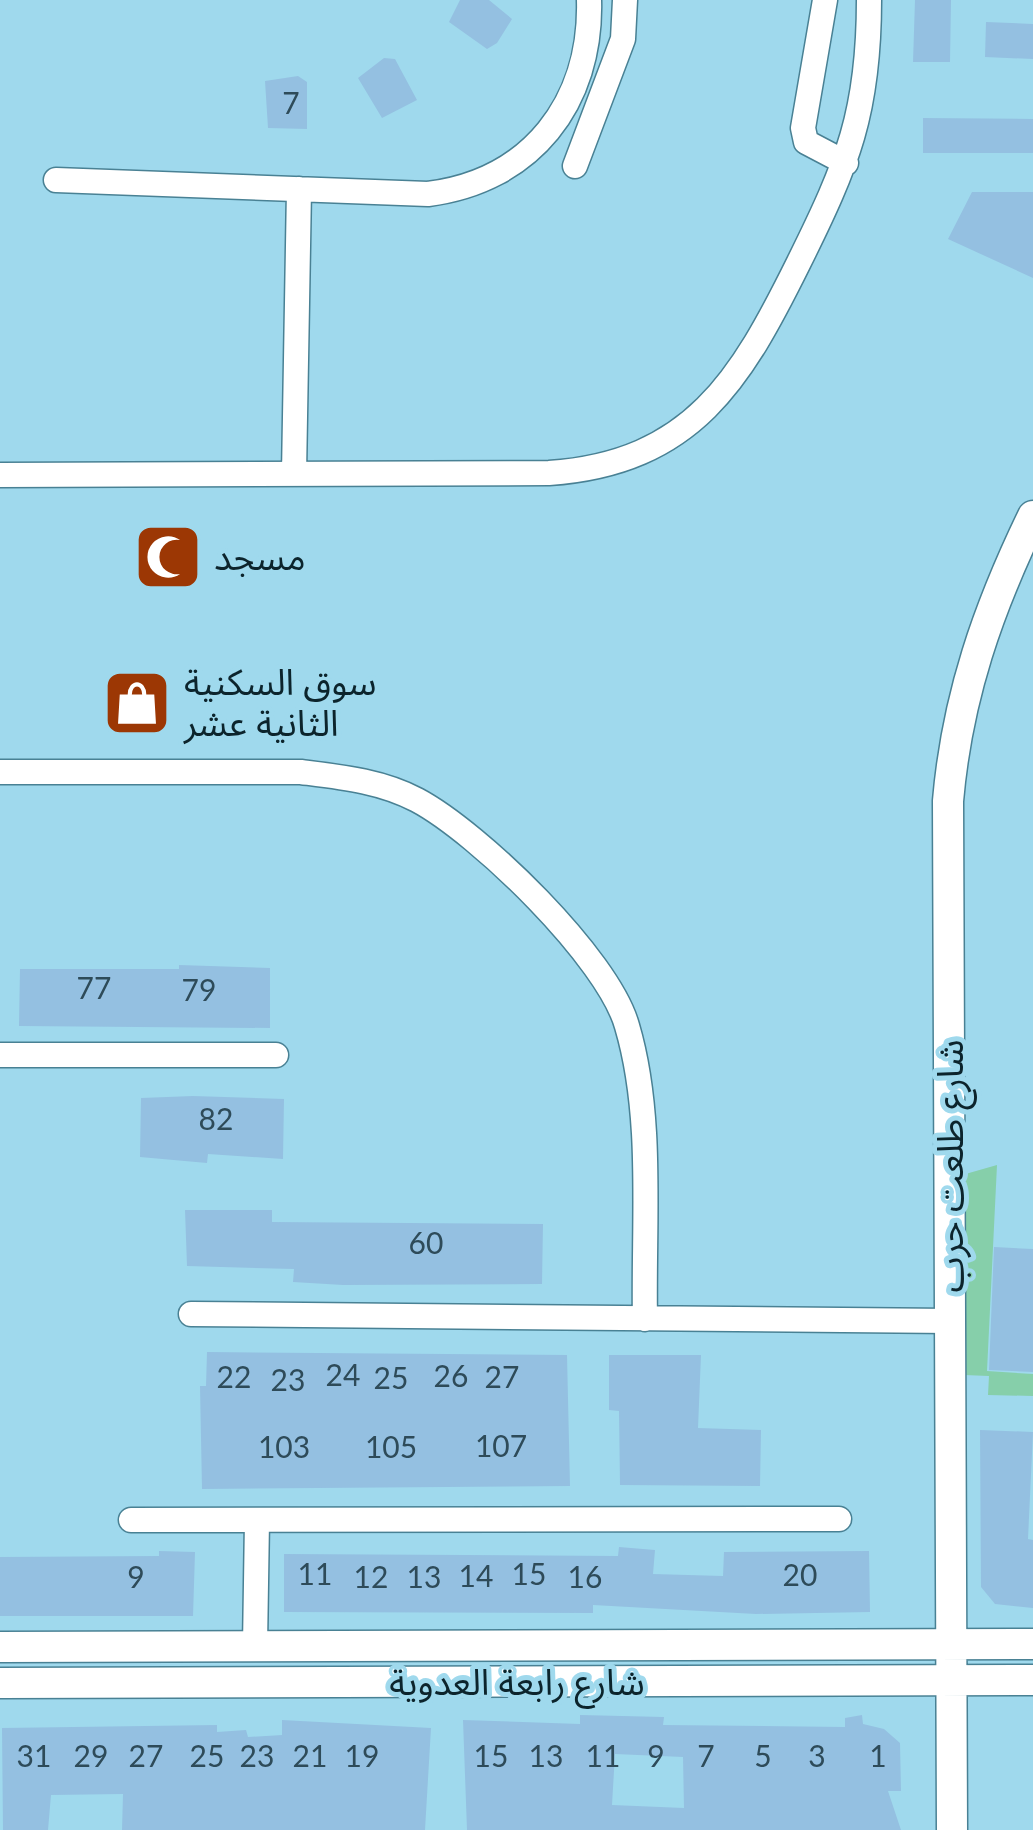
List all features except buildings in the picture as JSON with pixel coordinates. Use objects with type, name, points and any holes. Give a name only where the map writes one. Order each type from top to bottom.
[{"type":"street","points":[[56,181],[428,194],[494,177],[531,151],[561,117],[576,89],[590,34],[589,0]]},
{"type":"street","points":[[575,166],[623,39],[625,0]]},
{"type":"street","points":[[824,0],[803,128],[806,142],[846,163]]},
{"type":"street","points":[[0,476],[574,471],[622,460],[667,440],[709,408],[745,366],[846,163],[869,75],[869,0]]},
{"type":"street","points":[[590,34],[623,39]]},
{"type":"street","points":[[294,474],[299,189]]},
{"type":"street","name":"شارع طلعت حرب","points":[[952,1830],[948,843],[952,759],[981,632],[1033,516]]},
{"type":"street","points":[[0,772],[302,772],[341,777],[414,799],[476,843],[566,932],[626,1021],[639,1083],[645,1318]]},
{"type":"street","points":[[0,1054],[276,1055]]},
{"type":"street","points":[[191,1315],[951,1321]]},
{"type":"street","points":[[131,1520],[839,1519]]},
{"type":"street","points":[[255,1646],[257,1520]]},
{"type":"street","name":"شارع رابعة العدوية","points":[[0,1647],[1033,1644]]},
{"type":"street","name":"شارع رابعة العدوية","points":[[0,1684],[1033,1680]]},
{"type":"green space","points":[[997,1165],[987,1371],[1033,1374],[1033,1396],[988,1395],[989,1376],[964,1375],[962,1175]]},
{"type":"place","name":"مسجد","points":[[168,557]]},
{"type":"place","name":"سوق السكنية الثانية عشر","points":[[137,703]]}]
